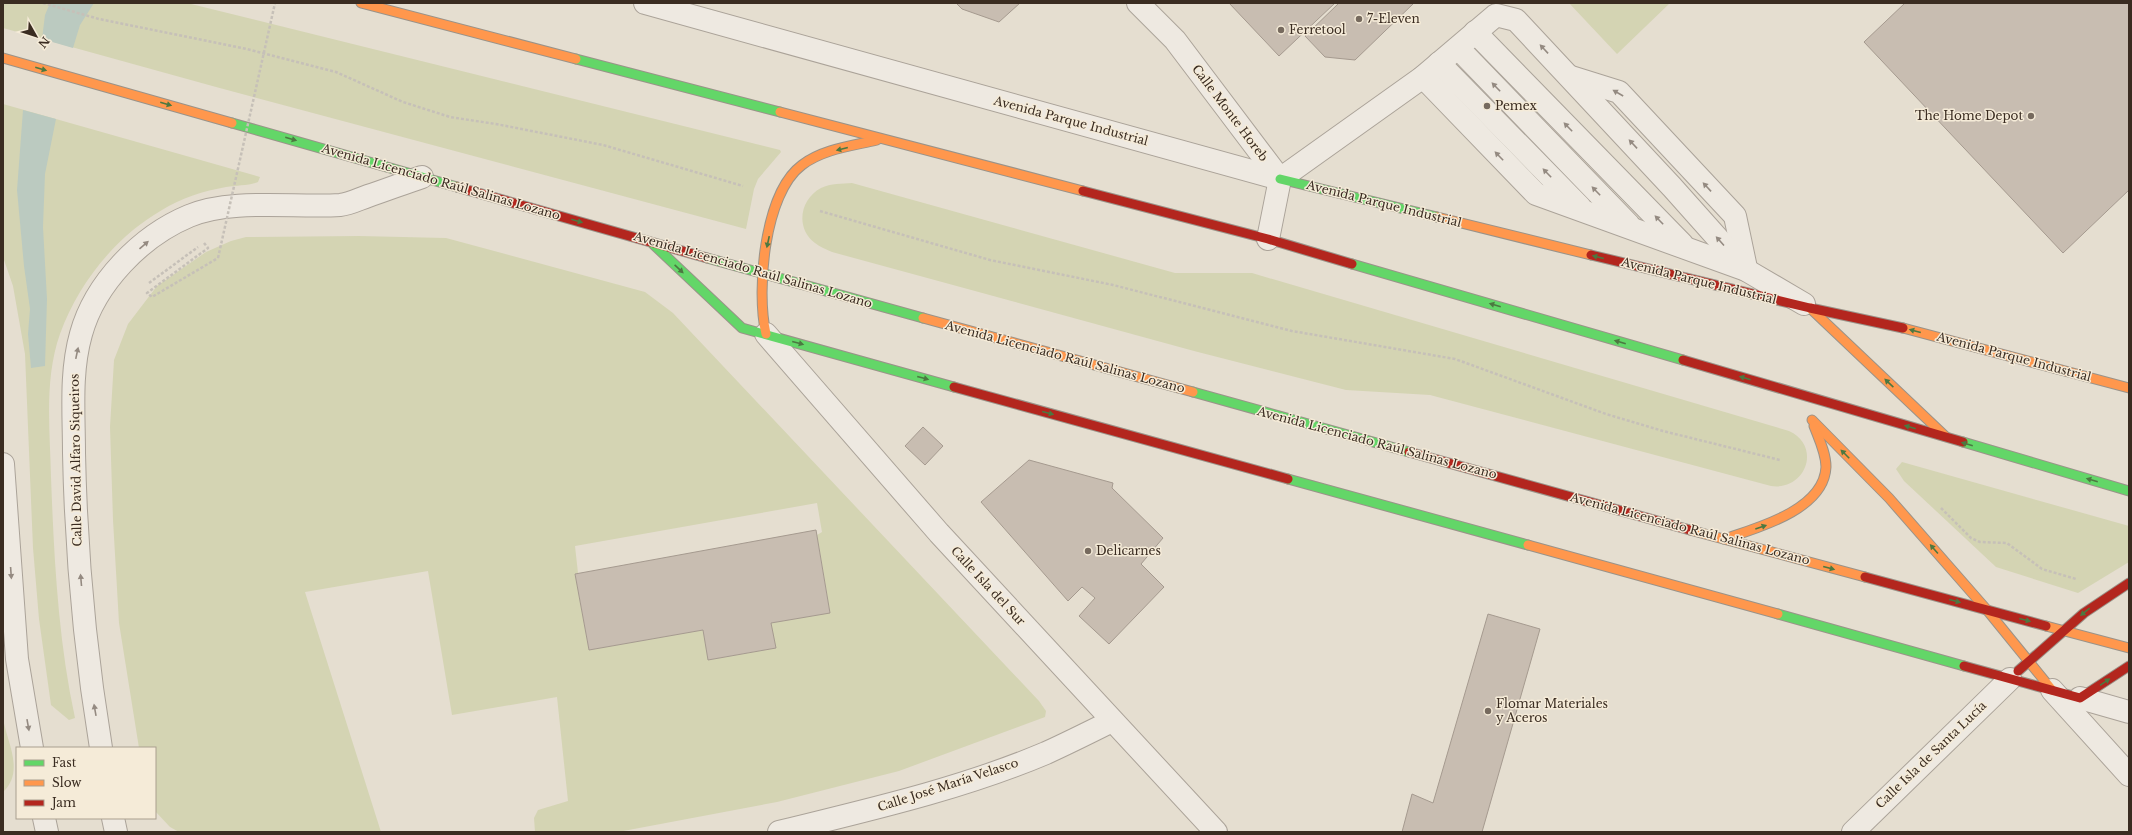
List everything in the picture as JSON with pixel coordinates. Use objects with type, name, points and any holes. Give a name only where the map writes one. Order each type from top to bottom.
[{"type":"main road","points":[[361,3],[880,140],[1268,239],[2129,491]]},
{"type":"main road","name":"Avenida Licenciado Raúl Salinas Lozano","points":[[3,58],[761,273],[1724,539],[2129,648]]},
{"type":"main road","points":[[766,334],[761,305],[761,273],[778,198],[787,180],[800,165],[823,154],[880,140]]},
{"type":"main road","name":"Avenida Parque Industrial","points":[[1280,179],[1810,308],[1876,321],[2129,388]]},
{"type":"main road","points":[[651,242],[742,328],[2080,698],[2129,666]]},
{"type":"main road","points":[[1810,308],[1947,438]]},
{"type":"main road","points":[[1772,386],[1789,401]]},
{"type":"main road","points":[[1724,539],[1774,522],[1803,505],[1816,491],[1825,473],[1825,459],[1809,418],[1889,498],[1987,610],[2052,690]]},
{"type":"main road","points":[[2010,679],[2062,630],[2099,600],[2129,583]]},
{"type":"street","name":"Avenida Parque Industrial","points":[[645,3],[1280,179]]},
{"type":"street","name":"Calle Monte Horeb","points":[[1138,3],[1175,40],[1280,179]]},
{"type":"street","points":[[1268,239],[1280,179],[1423,77],[1496,15],[1516,20],[1746,270]]},
{"type":"street","points":[[1476,32],[1686,248]]},
{"type":"street","points":[[1458,48],[1633,229]]},
{"type":"street","points":[[1439,63],[1584,211]]},
{"type":"street","points":[[1423,77],[1536,194],[1746,270],[1810,308]]},
{"type":"street","name":"Calle David Alfaro Siqueiros","points":[[101,747],[89,676],[78,546],[75,501],[73,372],[81,332],[96,298],[124,261],[154,236],[190,216],[223,208],[343,205],[422,176]]},
{"type":"street","name":"Calle Isla del Sur","points":[[766,334],[939,532],[1216,832]]},
{"type":"street","points":[[3,464],[17,659],[32,747]]},
{"type":"street","name":"Calle Isla de Santa Lucía","points":[[1853,832],[2010,679]]},
{"type":"street","points":[[2052,690],[2129,775]]},
{"type":"street","points":[[2080,698],[2129,712]]},
{"type":"street","name":"Calle José María Velasco","points":[[779,832],[869,810],[962,783],[1046,753],[1112,721]]},
{"type":"street","points":[[44,819],[47,832]]},
{"type":"street","points":[[113,819],[116,832]]},
{"type":"path","points":[[43,3],[86,15],[254,51],[336,72],[403,102],[450,117],[604,144],[743,186]]},
{"type":"path","points":[[124,261],[146,284],[204,243],[208,248],[147,292],[152,297],[218,258],[274,3]]},
{"type":"path","points":[[820,211],[990,260],[1113,284],[1292,331],[1455,359],[1635,423],[1780,460]]},
{"type":"path","points":[[1938,505],[1971,538],[1980,542],[2007,542],[2042,569],[2078,580]]},
{"type":"green space","points":[[3,3],[187,3],[780,150],[781,152],[758,179],[754,189],[746,229],[216,87],[3,28]]},
{"type":"green space","points":[[1569,3],[1670,3],[1617,54]]},
{"type":"green space","points":[[3,104],[260,177],[258,182],[246,185],[230,186],[201,193],[185,199],[169,206],[145,221],[114,248],[100,263],[77,297],[60,334],[52,369],[49,423],[58,598],[64,658],[75,718],[69,720],[51,705],[39,619],[33,548],[25,354],[13,286],[3,257]]},
{"type":"green space","points":[[852,183],[1175,273],[1252,273],[1789,431],[1799,438],[1805,447],[1807,456],[1806,466],[1801,475],[1793,482],[1783,486],[1771,486],[1430,395],[1346,390],[1194,351],[832,252],[821,247],[809,237],[803,222],[805,206],[808,199],[814,193],[825,186]]},
{"type":"green space","points":[[359,236],[446,238],[645,292],[673,313],[1039,701],[1046,711],[1045,717],[899,771],[777,802],[618,832],[535,832],[534,818],[538,810],[568,801],[557,697],[452,715],[428,571],[305,592],[381,832],[179,832],[170,827],[156,812],[156,747],[139,747],[119,623],[113,520],[110,427],[114,360],[128,324],[157,286],[206,252],[231,241],[246,237]],"holes":[[[817,503],[822,532],[817,535],[830,612],[771,623],[775,648],[708,660],[703,630],[589,650],[575,574],[578,573],[575,546]]]},
{"type":"green space","points":[[1902,462],[2129,526],[2129,562],[2078,593],[1996,567],[1904,481],[1896,469]]},
{"type":"green space","points":[[3,718],[11,747],[14,766],[13,775],[3,792]]},
{"type":"shaded area","points":[[50,3],[94,3],[80,25],[73,48],[42,39],[45,15]]},
{"type":"shaded area","points":[[23,110],[56,119],[45,174],[43,227],[47,299],[45,366],[31,368],[28,334],[30,309],[24,266],[17,190]]},
{"type":"building","points":[[956,3],[1020,3],[999,22],[962,9]]},
{"type":"building","name":"Ferretool","points":[[1229,3],[1335,3],[1279,56]]},
{"type":"building","name":"7-Eleven","points":[[1339,3],[1414,3],[1355,60],[1325,57],[1305,36]]},
{"type":"building","name":"The Home Depot","points":[[1905,3],[2129,3],[2129,190],[2063,253],[1864,42]]},
{"type":"building","points":[[923,427],[943,446],[925,465],[905,446]]},
{"type":"building","name":"Delicarnes","points":[[1029,460],[1113,483],[1112,488],[1163,538],[1141,564],[1164,587],[1109,644],[1079,616],[1095,598],[1082,587],[1068,601],[981,502]]},
{"type":"building","points":[[816,530],[830,613],[771,623],[776,648],[708,660],[703,630],[589,650],[575,574]]},
{"type":"building","name":"Flomar Materiales y Aceros","points":[[1488,614],[1540,629],[1482,832],[1402,832],[1412,794],[1433,803]]},
{"type":"traffic: fast","points":[[576,59],[780,112]]},
{"type":"traffic: fast","points":[[232,123],[457,187]]},
{"type":"traffic: fast","points":[[1280,179],[1437,217]]},
{"type":"traffic: fast","points":[[653,244],[742,328],[954,387]]},
{"type":"traffic: fast","points":[[707,258],[923,318]]},
{"type":"traffic: fast","points":[[1352,264],[1683,360]]},
{"type":"traffic: fast","points":[[1193,392],[1409,452]]},
{"type":"traffic: fast","points":[[1963,442],[2129,491]]},
{"type":"traffic: fast","points":[[1288,479],[1528,545]]},
{"type":"traffic: fast","points":[[1778,614],[1964,666]]},
{"type":"traffic: slow","points":[[361,3],[576,59]]},
{"type":"traffic: slow","points":[[3,58],[232,123]]},
{"type":"traffic: slow","points":[[780,112],[1083,191]]},
{"type":"traffic: slow","points":[[766,334],[763,316],[762,293],[766,244],[771,219],[779,197],[789,179],[802,165],[819,155],[877,140]]},
{"type":"traffic: slow","points":[[1437,217],[1591,255]]},
{"type":"traffic: slow","points":[[1810,308],[1945,436]]},
{"type":"traffic: slow","points":[[923,318],[1193,392]]},
{"type":"traffic: slow","points":[[1903,328],[2129,388]]},
{"type":"traffic: slow","points":[[1812,420],[1889,498],[1987,610],[2052,690]]},
{"type":"traffic: slow","points":[[1724,539],[1770,523],[1787,515],[1802,506],[1814,495],[1822,482],[1826,467],[1824,451],[1814,426]]},
{"type":"traffic: slow","points":[[1690,530],[1865,577]]},
{"type":"traffic: slow","points":[[1528,545],[1778,614]]},
{"type":"traffic: slow","points":[[2046,626],[2129,648]]},
{"type":"traffic: jam","points":[[457,187],[707,258]]},
{"type":"traffic: jam","points":[[1083,191],[1268,239],[1352,264]]},
{"type":"traffic: jam","points":[[1591,255],[1810,308],[1903,328]]},
{"type":"traffic: jam","points":[[1683,360],[1963,442]]},
{"type":"traffic: jam","points":[[954,387],[1288,479]]},
{"type":"traffic: jam","points":[[1409,452],[1690,530]]},
{"type":"traffic: jam","points":[[1865,577],[2046,626]]},
{"type":"traffic: jam","points":[[2018,671],[2084,613],[2129,583]]},
{"type":"traffic: jam","points":[[1964,666],[2080,698],[2129,666]]},
{"type":"place","name":"7-Eleven","points":[[1359,19]]},
{"type":"place","name":"Ferretool","points":[[1281,30]]},
{"type":"place","name":"Pemex","points":[[1487,106]]},
{"type":"place","name":"The Home Depot","points":[[2031,116]]},
{"type":"place","name":"Delicarnes","points":[[1088,551]]},
{"type":"place","name":"Flomar Materiales y Aceros","points":[[1488,711]]}]
